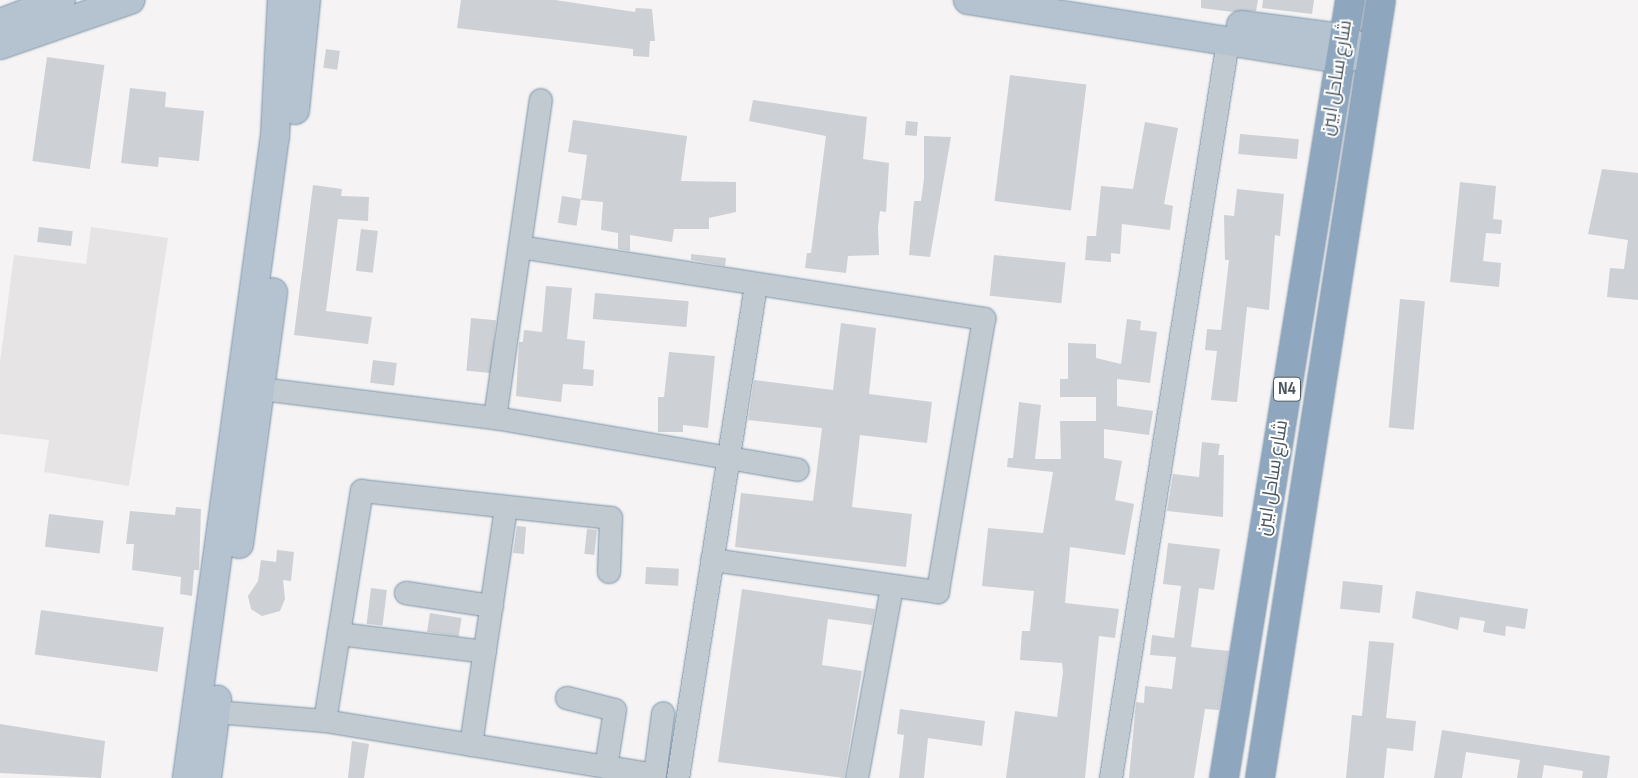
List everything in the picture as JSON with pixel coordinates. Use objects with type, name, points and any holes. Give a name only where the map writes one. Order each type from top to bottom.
[{"type":"highway","name":"شارع ساحل ابين","points":[[1224,778],[1350,0]]},
{"type":"highway","name":"شارع ساحل ابين","points":[[1260,778],[1370,52],[1381,0]]},
{"type":"main road","points":[[0,23],[61,0]]},
{"type":"main road","points":[[0,45],[130,0]]},
{"type":"main road","points":[[207,778],[252,387],[275,136],[283,11],[266,0]]},
{"type":"main road","points":[[187,778],[252,387],[306,0]]},
{"type":"main road","points":[[968,0],[1019,4],[1370,52]]},
{"type":"main road","points":[[1077,0],[1230,33]]},
{"type":"street","points":[[1111,778],[1230,33]]},
{"type":"street","points":[[495,418],[541,100]]},
{"type":"street","points":[[520,246],[756,286],[984,319],[938,592],[712,560]]},
{"type":"street","points":[[678,778],[756,286]]},
{"type":"street","points":[[252,387],[495,418],[798,470]]},
{"type":"street","points":[[325,721],[362,491],[506,509],[611,518],[609,572]]},
{"type":"street","points":[[471,745],[506,509]]},
{"type":"street","points":[[858,778],[892,587]]},
{"type":"street","points":[[406,593],[492,606]]},
{"type":"street","points":[[339,634],[485,652]]},
{"type":"street","points":[[567,698],[615,710],[606,767]]},
{"type":"street","points":[[215,712],[325,721],[655,775],[664,714]]},
{"type":"shaded area","points":[[91,227],[168,238],[129,486],[44,472],[49,440],[0,434],[0,362],[14,255],[86,264]]},
{"type":"building","points":[[461,0],[555,0],[635,12],[636,8],[652,9],[655,41],[650,41],[649,57],[633,56],[633,49],[457,28]]},
{"type":"building","points":[[1201,0],[1258,0],[1256,11],[1233,12],[1201,8]]},
{"type":"building","points":[[1263,0],[1314,0],[1312,14],[1262,8]]},
{"type":"building","points":[[326,49],[340,51],[337,70],[323,68]]},
{"type":"building","points":[[47,57],[104,65],[90,169],[32,161]]},
{"type":"building","points":[[1010,75],[1086,84],[1071,210],[995,201]]},
{"type":"building","points":[[130,88],[166,92],[165,107],[204,111],[199,161],[159,157],[158,167],[121,163]]},
{"type":"building","points":[[753,100],[867,117],[863,159],[889,163],[886,212],[880,211],[878,227],[879,255],[848,256],[846,273],[805,268],[807,253],[811,253],[826,136],[749,121]]},
{"type":"building","points":[[573,120],[687,136],[681,181],[736,182],[736,212],[709,218],[709,229],[674,229],[672,242],[630,235],[630,251],[618,249],[618,233],[601,230],[603,202],[581,200],[587,155],[568,152]]},
{"type":"building","points":[[906,121],[918,122],[917,136],[905,135]]},
{"type":"building","points":[[1145,122],[1178,128],[1164,204],[1173,206],[1170,230],[1122,224],[1120,254],[1111,253],[1111,262],[1085,260],[1087,236],[1096,236],[1101,186],[1133,189]]},
{"type":"building","points":[[1240,134],[1299,139],[1297,159],[1238,154]]},
{"type":"building","points":[[924,136],[951,137],[930,257],[909,255],[914,201],[921,201],[924,179]]},
{"type":"building","points":[[1602,169],[1638,173],[1638,300],[1607,297],[1610,268],[1624,269],[1628,240],[1588,234]]},
{"type":"building","points":[[1460,182],[1496,186],[1493,219],[1502,220],[1501,234],[1486,233],[1483,261],[1501,263],[1499,287],[1450,282]]},
{"type":"building","points":[[313,185],[342,189],[341,196],[369,197],[368,221],[338,219],[326,311],[372,317],[368,344],[294,335]]},
{"type":"building","points":[[1237,189],[1284,194],[1280,236],[1275,235],[1269,310],[1247,307],[1237,402],[1211,400],[1217,351],[1205,350],[1207,329],[1221,330],[1229,260],[1225,260],[1224,215],[1234,216]]},
{"type":"building","points":[[562,196],[581,199],[577,226],[558,223]]},
{"type":"building","points":[[39,227],[73,231],[71,246],[37,242]]},
{"type":"building","points":[[361,229],[378,231],[373,273],[356,271]]},
{"type":"building","points":[[691,254],[726,258],[725,266],[691,260]]},
{"type":"building","points":[[994,255],[1066,263],[1061,303],[990,296]]},
{"type":"building","points":[[546,286],[572,288],[567,339],[585,341],[583,369],[594,370],[593,386],[563,384],[561,402],[516,396],[519,342],[523,342],[524,330],[542,332]]},
{"type":"building","points":[[595,293],[689,301],[686,327],[593,319]]},
{"type":"building","points":[[1400,299],[1425,301],[1414,430],[1389,428]]},
{"type":"building","points":[[471,318],[496,320],[491,373],[466,371]]},
{"type":"building","points":[[1127,319],[1141,321],[1140,330],[1157,332],[1150,383],[1117,379],[1117,406],[1153,411],[1149,435],[1104,429],[1104,458],[1122,461],[1115,500],[1134,504],[1125,555],[1070,547],[1065,603],[1119,609],[1115,638],[1099,636],[1085,778],[1006,778],[1015,711],[1057,717],[1063,672],[1062,663],[1020,660],[1022,631],[1030,631],[1034,591],[982,586],[988,528],[1043,533],[1053,472],[1007,467],[1008,458],[1013,458],[1019,402],[1041,405],[1035,459],[1061,459],[1060,421],[1096,421],[1096,397],[1060,397],[1060,379],[1068,379],[1068,343],[1096,344],[1096,358],[1121,364]]},
{"type":"building","points":[[841,323],[876,328],[869,394],[932,402],[927,443],[860,435],[852,507],[912,514],[906,567],[735,547],[741,493],[813,501],[822,428],[748,420],[754,380],[833,390]]},
{"type":"building","points":[[669,352],[715,356],[708,428],[683,425],[683,432],[658,432],[658,397],[664,397]]},
{"type":"building","points":[[373,360],[397,363],[394,386],[370,383]]},
{"type":"building","points":[[1202,442],[1220,444],[1218,455],[1224,455],[1223,517],[1167,511],[1173,474],[1199,477]]},
{"type":"building","points":[[176,507],[201,509],[199,570],[194,570],[192,596],[180,594],[181,577],[132,570],[134,544],[126,544],[130,511],[175,515]]},
{"type":"building","points":[[49,514],[104,521],[100,553],[45,547]]},
{"type":"building","points":[[517,526],[526,527],[524,554],[513,553]]},
{"type":"building","points":[[587,529],[597,530],[594,555],[584,554]]},
{"type":"building","points":[[1168,543],[1220,549],[1214,590],[1199,588],[1191,647],[1229,651],[1219,710],[1205,709],[1194,778],[1129,778],[1136,702],[1144,703],[1145,686],[1172,689],[1176,657],[1150,655],[1152,635],[1174,638],[1181,586],[1163,584]]},
{"type":"building","points":[[277,550],[294,552],[291,581],[283,580],[285,599],[280,611],[262,616],[251,609],[248,596],[258,581],[261,560],[276,562]]},
{"type":"building","points":[[646,567],[679,569],[678,586],[645,584]]},
{"type":"building","points":[[1343,581],[1383,585],[1380,613],[1340,609]]},
{"type":"building","points":[[371,588],[387,590],[382,626],[367,624]]},
{"type":"building","points":[[742,589],[875,609],[872,625],[828,619],[822,665],[862,671],[844,778],[718,762]]},
{"type":"building","points":[[1416,591],[1528,609],[1525,629],[1506,626],[1505,636],[1483,632],[1485,621],[1460,617],[1458,630],[1412,618]]},
{"type":"building","points":[[41,610],[164,627],[158,672],[35,655]]},
{"type":"building","points":[[430,613],[462,618],[459,637],[427,632]]},
{"type":"building","points":[[1369,641],[1394,643],[1386,718],[1416,721],[1413,751],[1387,748],[1384,778],[1346,778],[1352,715],[1362,716]]},
{"type":"building","points":[[900,709],[985,721],[982,746],[928,738],[924,778],[899,778],[904,735],[897,734]]},
{"type":"building","points":[[0,724],[105,741],[101,778],[0,773]]},
{"type":"building","points":[[1442,730],[1610,756],[1607,778],[1582,778],[1583,771],[1544,765],[1542,778],[1517,778],[1520,760],[1466,752],[1462,778],[1434,778]]},
{"type":"building","points":[[352,741],[369,744],[364,778],[348,778]]}]
